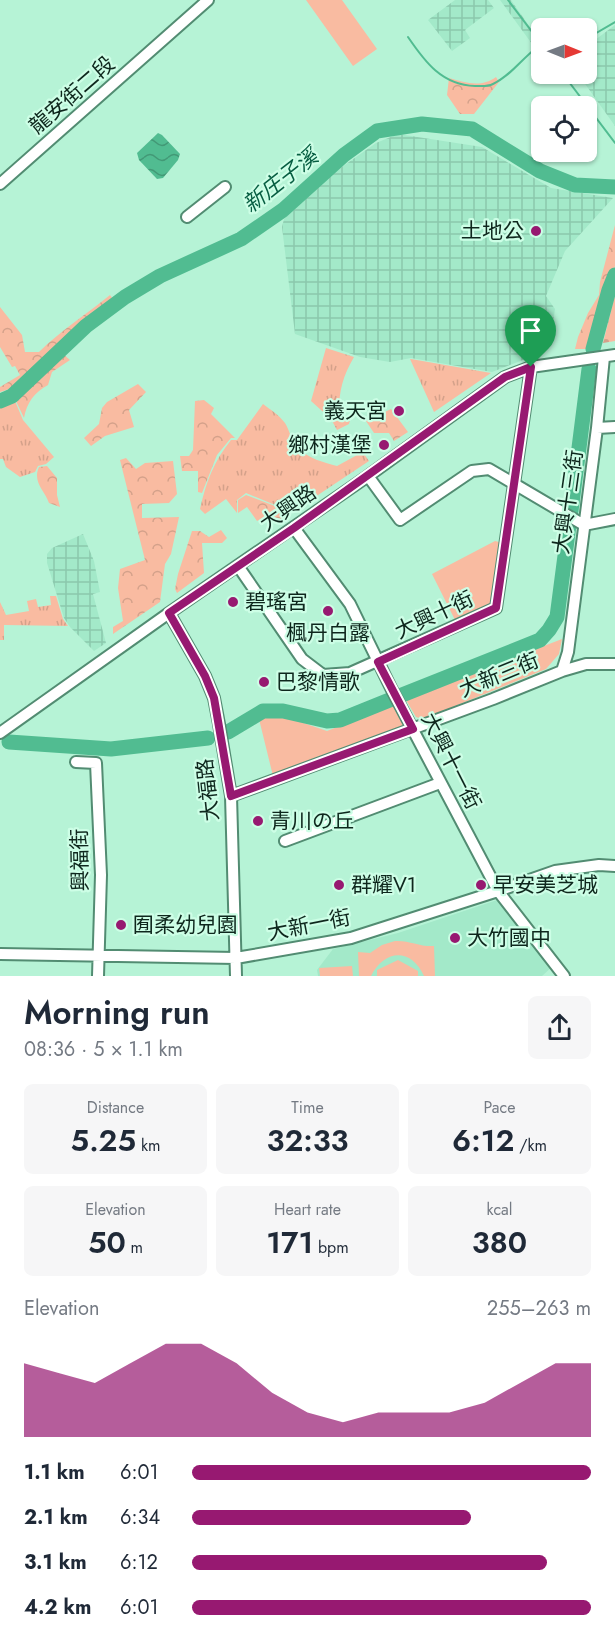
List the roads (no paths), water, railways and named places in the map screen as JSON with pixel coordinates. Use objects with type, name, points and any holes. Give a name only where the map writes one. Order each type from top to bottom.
[{"type":"street","name":"龍安街二段","points":[[0,184],[208,0]]},
{"type":"street","points":[[187,217],[225,187]]},
{"type":"street","name":"大興路","points":[[0,733],[368,476],[505,377],[531,367],[609,356]]},
{"type":"street","name":"大興十三街","points":[[562,670],[568,652],[597,428],[609,356]]},
{"type":"street","name":"大興十街","points":[[238,566],[303,659],[323,675],[350,673],[496,608],[531,367]]},
{"type":"street","points":[[597,428],[615,427]]},
{"type":"street","points":[[368,476],[400,520],[472,471],[489,469],[584,525],[615,519]]},
{"type":"street","name":"大興十一街","points":[[294,528],[350,604],[440,783],[498,891],[564,976]]},
{"type":"street","name":"大福路","points":[[169,613],[205,676],[214,698],[231,796],[236,976]]},
{"type":"street","points":[[568,652],[578,663],[586,664]]},
{"type":"street","name":"大新三街","points":[[231,796],[413,729],[562,670],[586,664],[615,664]]},
{"type":"street","name":"興福街","points":[[76,762],[96,763],[101,875],[98,976]]},
{"type":"street","points":[[285,841],[440,783]]},
{"type":"street","name":"大新一街","points":[[0,954],[236,958],[351,938],[555,871],[599,865],[615,866]]},
{"type":"water","points":[[158,133],[180,154],[178,160],[163,178],[157,179],[139,160],[137,153]]},
{"type":"waterway","points":[[508,0],[531,30]]},
{"type":"waterway","points":[[597,33],[615,22]]},
{"type":"waterway","points":[[408,37],[428,63],[444,77],[463,85],[488,86],[493,84],[510,73],[531,53]]},
{"type":"waterway","points":[[571,84],[615,143]]},
{"type":"waterway","name":"新庄子溪","points":[[0,401],[12,396],[86,326],[125,297],[160,276],[241,239],[283,210],[344,155],[377,131],[422,124],[472,129],[540,171],[575,185],[615,187]]},
{"type":"waterway","points":[[593,349],[615,275]]},
{"type":"waterway","points":[[571,511],[589,369]]},
{"type":"waterway","points":[[402,695],[540,640],[557,617],[569,525]]},
{"type":"waterway","points":[[228,732],[263,711],[283,711],[327,721],[340,720],[392,699]]},
{"type":"waterway","points":[[9,742],[111,749],[208,738]]},
{"type":"place","name":"土地公","points":[[536,231]]},
{"type":"place","name":"義天宮","points":[[399,411]]},
{"type":"place","name":"鄉村漢堡","points":[[384,445]]},
{"type":"place","name":"碧瑤宮","points":[[233,602]]},
{"type":"place","name":"楓丹白露","points":[[328,611]]},
{"type":"place","name":"巴黎情歌","points":[[264,682]]},
{"type":"place","name":"青川の丘","points":[[258,821]]},
{"type":"place","name":"群耀V1","points":[[339,885]]},
{"type":"place","name":"早安美芝城","points":[[481,885]]},
{"type":"place","name":"囿柔幼兒園","points":[[121,925]]},
{"type":"place","name":"大竹國中","points":[[455,938]]}]
